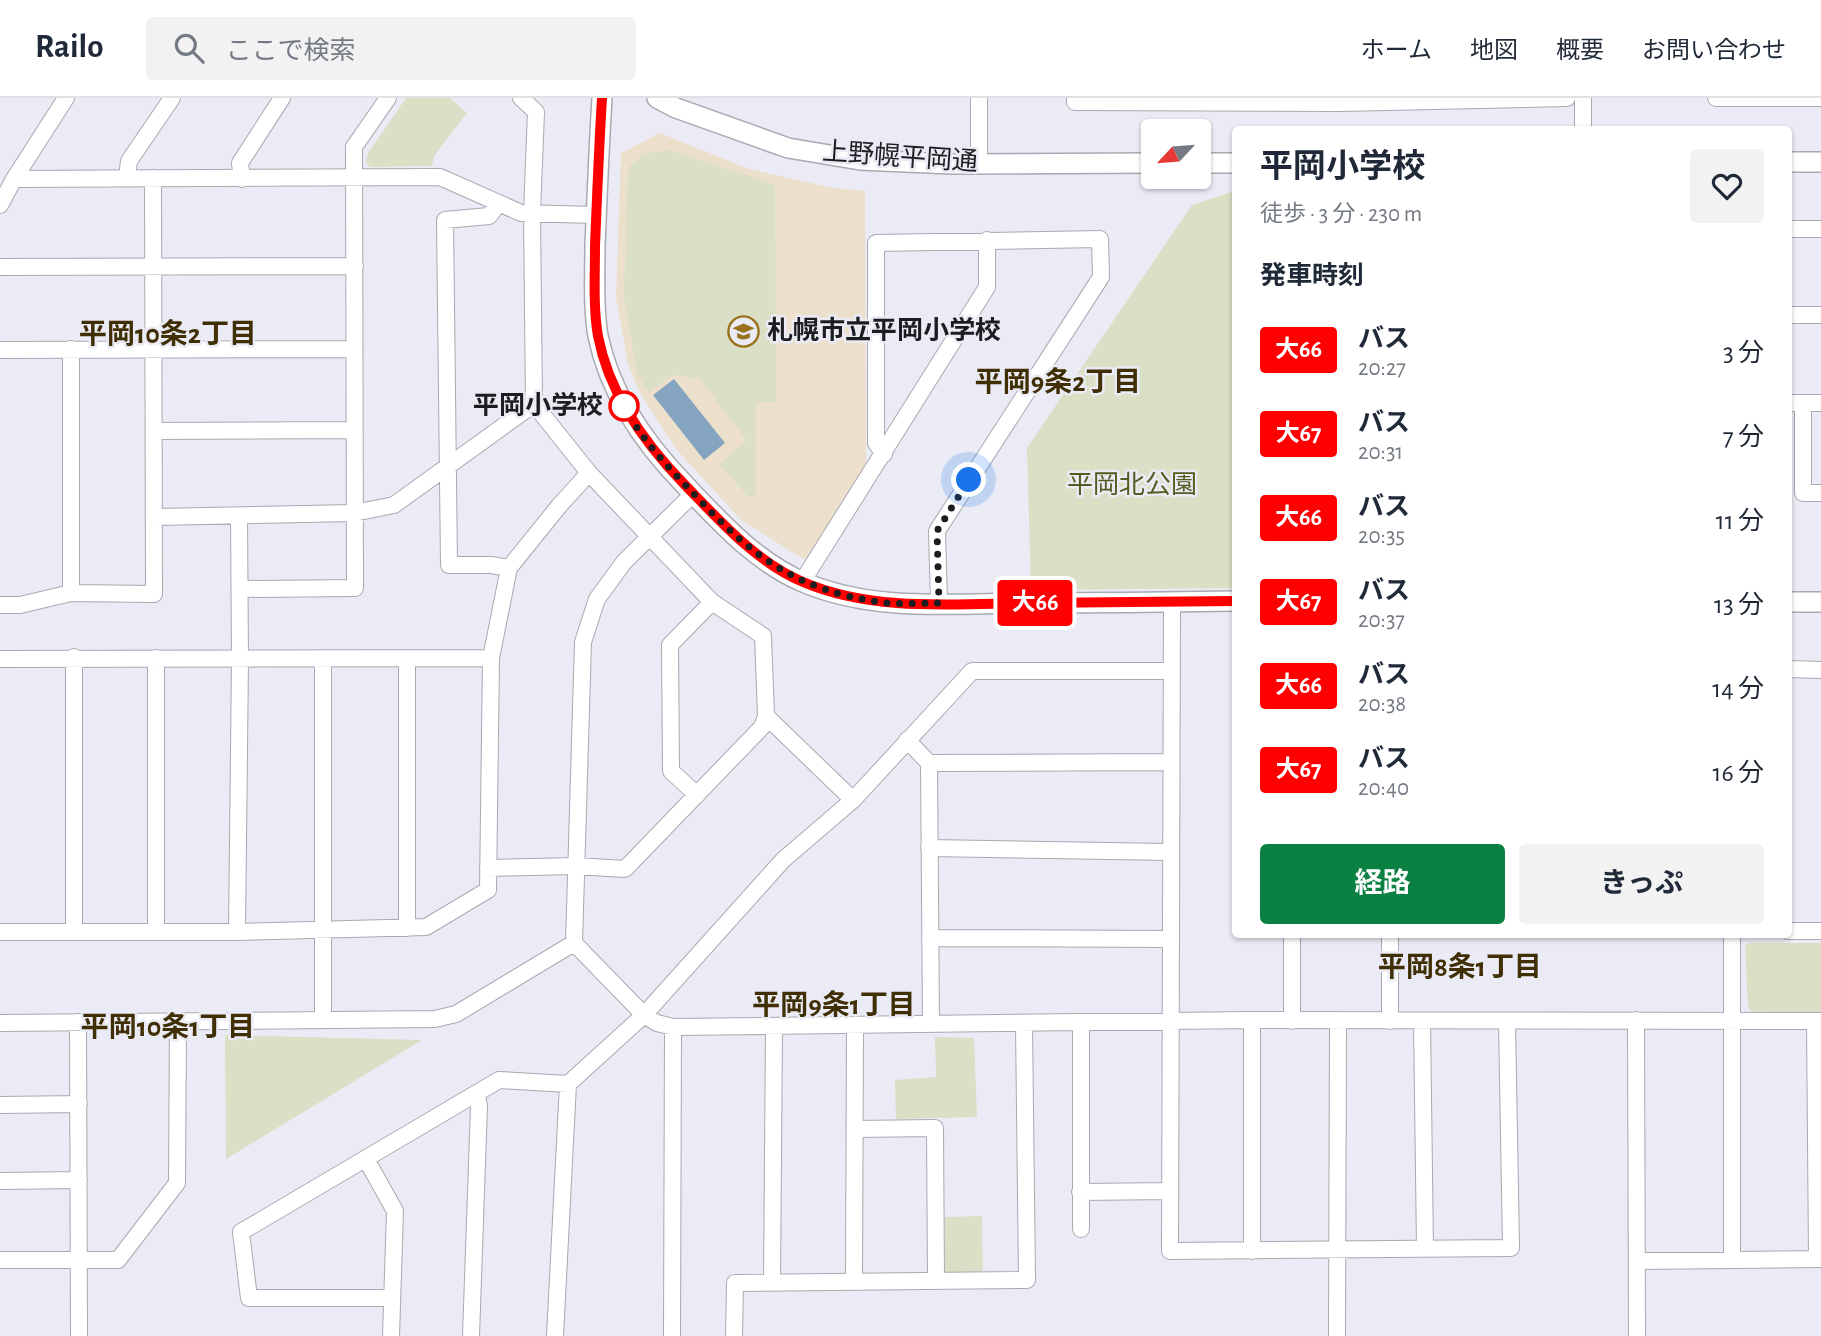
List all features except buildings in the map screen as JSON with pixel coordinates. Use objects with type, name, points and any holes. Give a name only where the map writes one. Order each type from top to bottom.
[{"type":"street","points":[[0,205],[66,98]]},
{"type":"street","points":[[127,177],[129,161],[172,98]]},
{"type":"street","points":[[242,179],[240,163],[282,98]]},
{"type":"street","points":[[240,589],[355,588],[354,147],[388,98]]},
{"type":"street","points":[[488,868],[576,866],[625,869],[762,727],[766,716],[763,636],[712,602],[589,473],[534,404],[532,213],[536,112],[520,98]]},
{"type":"street","points":[[602,98],[594,303],[598,337],[607,369],[627,411],[657,454],[746,546],[802,582],[830,592],[881,602],[1232,601]]},
{"type":"street","name":"上野幌平岡通","points":[[657,98],[676,108],[788,148],[860,160],[979,164],[1141,163]]},
{"type":"street","points":[[979,98],[979,164]]},
{"type":"street","points":[[1075,98],[1075,102],[1567,98]]},
{"type":"street","points":[[1583,98],[1583,126]]},
{"type":"street","points":[[1716,98],[1821,98]]},
{"type":"street","points":[[1792,162],[1821,162]]},
{"type":"street","points":[[1211,163],[1232,163]]},
{"type":"street","points":[[14,179],[440,177],[522,213],[596,215]]},
{"type":"street","points":[[0,605],[20,605],[71,593],[154,594],[153,178]]},
{"type":"street","points":[[499,203],[489,216],[445,220],[449,565],[491,565],[509,569]]},
{"type":"street","points":[[1792,229],[1821,229]]},
{"type":"street","points":[[884,454],[876,443],[876,243],[1100,239],[1101,277],[937,531],[939,603]]},
{"type":"street","points":[[802,582],[986,288],[987,240]]},
{"type":"street","points":[[0,267],[355,266]]},
{"type":"street","points":[[1792,315],[1821,315]]},
{"type":"street","points":[[71,349],[71,593]]},
{"type":"street","points":[[0,350],[354,349]]},
{"type":"street","points":[[1821,403],[1796,403],[1803,493],[1821,493]]},
{"type":"street","points":[[154,517],[354,513],[394,505],[534,404]]},
{"type":"street","points":[[154,431],[354,430]]},
{"type":"street","points":[[0,932],[237,932],[426,927],[488,890],[491,658],[509,569],[589,473]]},
{"type":"street","points":[[693,494],[624,562],[597,599],[583,642],[574,943],[644,1015],[657,1023],[673,1027],[1252,1020],[1818,1021],[1819,1259],[1637,1261]]},
{"type":"street","points":[[237,932],[239,516]]},
{"type":"street","points":[[697,795],[671,771],[670,645],[712,602]]},
{"type":"street","points":[[1172,602],[1170,1251],[1510,1248],[1507,1021]]},
{"type":"street","points":[[1792,602],[1821,602]]},
{"type":"street","points":[[74,657],[74,932]]},
{"type":"street","points":[[156,658],[156,932]]},
{"type":"street","points":[[0,659],[491,658]]},
{"type":"street","points":[[323,659],[323,1020]]},
{"type":"street","points":[[407,659],[407,928]]},
{"type":"street","points":[[1792,669],[1821,670]]},
{"type":"street","points":[[555,1336],[568,1084],[644,1015],[783,860],[853,800],[972,671],[1171,671]]},
{"type":"street","points":[[766,716],[853,800]]},
{"type":"street","points":[[907,740],[929,763],[931,1024]]},
{"type":"street","points":[[929,763],[1171,762]]},
{"type":"street","points":[[929,848],[1170,852]]},
{"type":"street","points":[[1792,931],[1821,931]]},
{"type":"street","points":[[930,938],[1170,939]]},
{"type":"street","points":[[1292,938],[1292,1021]]},
{"type":"street","points":[[1390,938],[1390,1021]]},
{"type":"street","points":[[1732,938],[1732,1260]]},
{"type":"street","points":[[0,1023],[435,1019],[456,1014],[574,943]]},
{"type":"street","points":[[1252,1020],[1252,1251]]},
{"type":"street","points":[[1636,1020],[1637,1336]]},
{"type":"street","points":[[0,1259],[118,1259],[177,1183],[178,1021]]},
{"type":"street","points":[[1337,1336],[1338,1021]]},
{"type":"street","points":[[1422,1021],[1425,1249]]},
{"type":"street","points":[[78,1022],[79,1336]]},
{"type":"street","points":[[734,1336],[735,1283],[1027,1280],[1024,1024]]},
{"type":"street","points":[[1081,1024],[1081,1229]]},
{"type":"street","points":[[854,1282],[855,1025]]},
{"type":"street","points":[[672,1336],[673,1027]]},
{"type":"street","points":[[772,1282],[774,1027]]},
{"type":"street","points":[[392,1298],[249,1298],[241,1232],[499,1080],[568,1084]]},
{"type":"street","points":[[471,1336],[479,1106],[477,1093]]},
{"type":"street","points":[[0,1105],[79,1104]]},
{"type":"street","points":[[855,1129],[935,1128],[936,1281]]},
{"type":"street","points":[[366,1160],[395,1211],[391,1336]]},
{"type":"street","points":[[0,1181],[79,1181]]},
{"type":"street","points":[[1080,1192],[1170,1191]]},
{"type":"shaded area","name":"札幌市立平岡小学校","points":[[660,133],[749,169],[833,188],[865,191],[866,464],[805,560],[741,520],[676,449],[641,395],[628,364],[616,298],[621,153]]},
{"type":"green space","points":[[406,98],[450,98],[467,113],[434,156],[432,166],[370,167],[366,162],[368,153]]},
{"type":"green space","points":[[669,150],[775,185],[776,402],[756,402],[756,497],[750,498],[718,465],[747,441],[700,379],[672,375],[649,393],[637,373],[624,296],[628,168],[643,154]]},
{"type":"green space","name":"平岡北公園","points":[[1232,192],[1232,588],[1031,590],[1027,448],[1192,205]]},
{"type":"green space","points":[[1750,943],[1821,943],[1821,1013],[1753,1013],[1748,1007],[1745,946]]},
{"type":"green space","points":[[225,1035],[421,1040],[422,1040],[226,1159]]},
{"type":"green space","points":[[935,1037],[974,1038],[977,1117],[896,1119],[895,1080],[936,1077]]},
{"type":"green space","points":[[982,1216],[983,1276],[945,1273],[945,1217]]},
{"type":"water","points":[[674,379],[725,443],[704,460],[653,395]]},
{"type":"bus line","name":"大66","points":[[602,98],[594,303],[598,337],[607,369],[627,411],[657,454],[746,546],[802,582],[830,592],[881,602],[992,604],[1232,601]]},
{"type":"place","name":"札幌市立平岡小学校","points":[[744,331]]},
{"type":"place","name":"平岡小学校","points":[[624,406]]},
{"type":"district","name":"平岡10条2丁目","points":[[168,335]]},
{"type":"district","name":"平岡9条2丁目","points":[[1058,383]]},
{"type":"district","name":"平岡8条1丁目","points":[[1460,968]]},
{"type":"district","name":"平岡9条1丁目","points":[[834,1006]]},
{"type":"district","name":"平岡10条1丁目","points":[[168,1028]]},
{"type":"route","points":[[624,406],[657,454],[746,546],[802,582],[830,592],[881,602],[939,603],[937,531],[969,480]]}]
